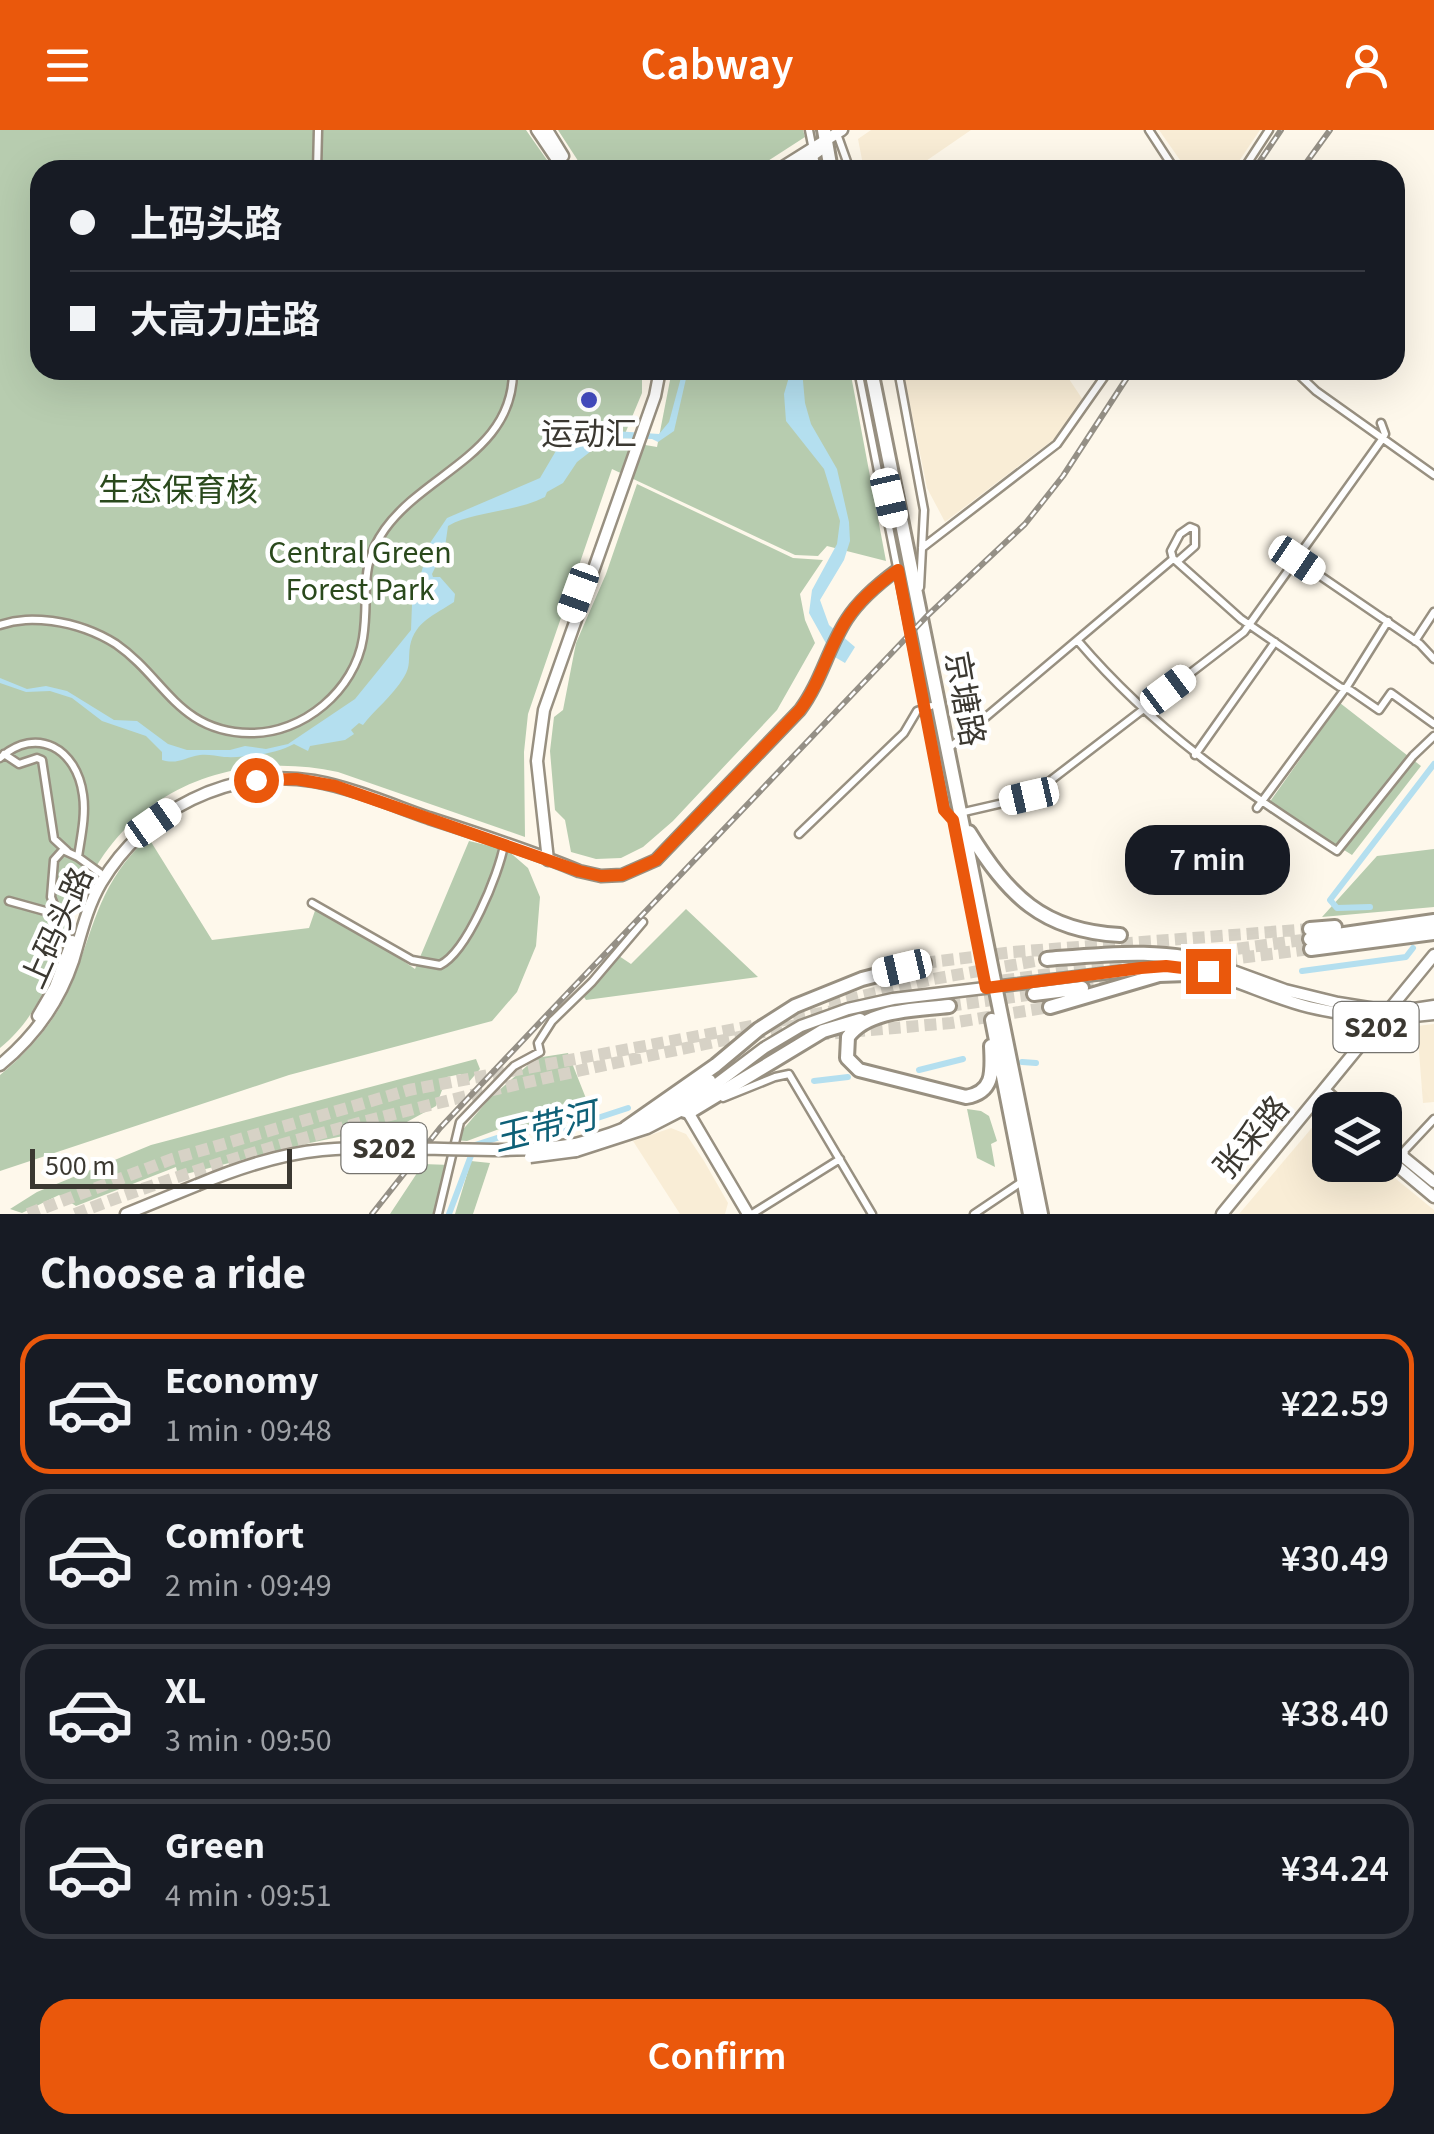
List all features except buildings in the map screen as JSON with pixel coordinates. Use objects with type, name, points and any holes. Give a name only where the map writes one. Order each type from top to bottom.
[{"type":"highway","name":"京塘路","points":[[863,380],[928,707],[946,751],[989,985],[1041,1214]]},
{"type":"highway","name":"京塘路","points":[[873,380],[919,593],[932,680],[980,918],[989,1003],[1030,1214]]},
{"type":"highway","points":[[952,780],[961,796]]},
{"type":"highway","points":[[969,832],[1004,884],[1047,916],[1075,930],[1120,936]]},
{"type":"highway","points":[[1434,920],[1310,939],[1434,933]]},
{"type":"highway","points":[[1046,959],[1166,953],[1197,958],[1220,970]]},
{"type":"highway","points":[[682,1105],[759,1028],[795,1006],[862,978],[924,963]]},
{"type":"highway","points":[[1050,1007],[1159,975],[1220,970]]},
{"type":"highway","points":[[1034,994],[1082,988]]},
{"type":"highway","points":[[886,1015],[861,1024],[848,1037],[846,1054],[853,1067],[956,1096],[974,1096],[985,1090],[992,1070],[989,1003]]},
{"type":"highway","points":[[626,1128],[682,1105],[823,1032],[886,1015],[949,1006]]},
{"type":"main road","points":[[537,130],[560,160]]},
{"type":"main road","points":[[547,130],[563,160]]},
{"type":"main road","points":[[800,160],[825,139],[854,130]]},
{"type":"main road","points":[[544,856],[532,754],[539,706],[654,380]]},
{"type":"main road","name":"上码头路","points":[[0,1057],[31,1025],[55,987],[80,914],[100,873],[133,832],[192,792],[250,775],[296,776],[335,783],[590,874],[610,876],[647,866],[663,854],[816,686],[846,621],[867,594],[897,567]]},
{"type":"main road","name":"上码头路","points":[[0,1065],[29,1039],[53,1006],[72,965],[92,900],[116,861],[137,837],[173,809],[219,788],[296,776]]},
{"type":"main road","name":"上码头路","points":[[335,783],[504,846],[520,848]]},
{"type":"main road","name":"张采路","points":[[1330,1092],[1434,958]]},
{"type":"main road","points":[[576,1147],[629,1135],[682,1105],[763,1041],[804,1018],[875,996],[1166,966],[1220,970],[1388,1015],[1434,1014]]},
{"type":"main road","points":[[1417,1012],[1434,1006]]},
{"type":"main road","points":[[682,1105],[747,1214]]},
{"type":"main road","name":"张采路","points":[[1224,1214],[1312,1114]]},
{"type":"main road","name":"S202","points":[[126,1214],[258,1168],[320,1155],[385,1153],[514,1158],[576,1147],[626,1128]]},
{"type":"main road","points":[[1403,1157],[1434,1182]]},
{"type":"main road","points":[[1402,1170],[1434,1197]]},
{"type":"main road","name":"S202","points":[[142,1214],[198,1187]]},
{"type":"street","points":[[317,160],[318,130]]},
{"type":"street","points":[[1149,130],[1168,160]]},
{"type":"street","points":[[1249,160],[1269,130]]},
{"type":"street","points":[[825,139],[842,160]]},
{"type":"street","points":[[0,625],[32,619],[89,630],[116,644],[181,708],[214,726],[255,733],[296,723],[320,709],[342,685],[355,662],[363,638],[367,564],[376,544],[404,508],[488,439],[508,404],[512,380]]},
{"type":"street","points":[[863,380],[897,567],[928,707],[944,810],[958,816],[969,832],[980,889],[980,918]]},
{"type":"street","points":[[900,380],[924,510],[919,593]]},
{"type":"street","points":[[922,548],[1058,444],[1102,380]]},
{"type":"street","points":[[1304,380],[1434,475]]},
{"type":"street","points":[[958,816],[1029,796],[1250,625],[1383,438],[1380,423]]},
{"type":"street","points":[[958,816],[961,796],[946,751],[1176,560],[1195,546],[1195,529],[1190,527],[1180,534],[1171,551],[1176,560],[1250,625],[1379,710],[1391,693],[1434,724]]},
{"type":"street","points":[[1297,560],[1388,621],[1434,659]]},
{"type":"street","points":[[1415,641],[1434,612]]},
{"type":"street","points":[[1259,805],[1388,621]]},
{"type":"street","points":[[1078,641],[1142,710],[1194,755],[1259,805],[1336,851],[1412,756],[1434,736]]},
{"type":"street","points":[[1194,755],[1274,642]]},
{"type":"street","points":[[799,834],[904,733],[918,711],[928,707]]},
{"type":"street","points":[[78,857],[84,796],[74,768],[44,742],[21,742],[2,756],[19,764],[32,758],[42,760],[54,839],[67,851],[100,873]]},
{"type":"street","points":[[312,903],[412,960],[440,965],[454,955],[499,873],[504,846]]},
{"type":"street","points":[[55,939],[60,924],[50,897],[54,860],[59,852],[67,851]]},
{"type":"street","points":[[9,901],[58,914]]},
{"type":"street","points":[[438,1214],[460,1122],[519,1062],[540,1052],[538,1043],[552,1021],[644,922]]},
{"type":"street","points":[[682,1105],[713,1102],[783,1074],[792,1077],[872,1214]]},
{"type":"street","points":[[1403,1157],[1434,1120]]},
{"type":"street","points":[[747,1214],[840,1159]]},
{"type":"street","points":[[974,1214],[1024,1181]]},
{"type":"shaded area","points":[[871,130],[971,130],[927,160],[862,160],[858,139]]},
{"type":"shaded area","points":[[1159,130],[1260,130],[1240,160],[1180,160]]},
{"type":"shaded area","points":[[905,380],[1070,380],[1083,400],[1053,440],[945,522],[927,488]]},
{"type":"shaded area","points":[[1434,1024],[1434,1102],[1423,1103],[1417,1026]]},
{"type":"shaded area","points":[[671,1128],[686,1134],[704,1161],[728,1203],[725,1214],[680,1214],[633,1141]]},
{"type":"shaded area","points":[[1312,1128],[1312,1182],[1400,1182],[1434,1210],[1434,1214],[1239,1214]]},
{"type":"green space","name":"Central Green Forest Park","points":[[0,130],[526,130],[547,160],[30,160],[30,380],[642,380],[642,393],[622,441],[657,447],[670,380],[852,380],[886,561],[827,546],[818,556],[795,555],[612,469],[528,714],[524,752],[525,837],[338,772],[298,766],[259,767],[222,773],[187,785],[126,828],[102,858],[82,894],[42,996],[17,1032],[0,1048]]},
{"type":"green space","points":[[558,130],[803,130],[805,137],[769,160],[578,160]]},
{"type":"green space","points":[[637,484],[793,558],[823,560],[800,594],[815,643],[777,710],[673,821],[643,847],[621,858],[596,859],[571,852],[565,820],[555,810],[550,751],[554,717],[563,710],[576,643],[606,574]]},
{"type":"green space","points":[[1340,703],[1421,766],[1352,855],[1269,803]]},
{"type":"green space","points":[[148,837],[212,940],[309,928],[318,902],[415,969],[469,841],[507,850],[528,868],[540,897],[536,946],[517,992],[492,1021],[289,1075],[0,1171],[0,1075],[34,1043],[61,1006],[109,887]]},
{"type":"green space","points":[[1434,849],[1434,907],[1322,917],[1377,856]]},
{"type":"green space","points":[[686,909],[758,977],[586,1000],[582,994],[616,954],[631,964]]},
{"type":"green space","points":[[568,1053],[591,1111],[542,1126],[510,1125],[467,1141],[454,1140],[489,1099],[536,1058]]},
{"type":"green space","points":[[476,1059],[480,1069],[468,1083],[460,1082],[461,1074],[447,1077],[436,1106],[405,1123],[178,1176],[176,1167],[76,1206],[59,1195],[22,1213],[10,1209],[37,1192],[151,1145]]},
{"type":"green space","points":[[967,1109],[989,1116],[997,1141],[991,1144],[995,1167],[977,1158]]},
{"type":"green space","points":[[471,1161],[490,1163],[473,1214],[455,1214]]},
{"type":"green space","points":[[423,1164],[450,1165],[434,1214],[390,1214]]},
{"type":"water","points":[[680,380],[686,380],[674,431],[658,442],[608,438],[577,462],[563,483],[545,497],[448,526],[445,547],[432,574],[455,594],[454,602],[416,630],[404,677],[345,740],[310,746],[308,751],[294,744],[251,756],[203,755],[168,761],[162,760],[162,752],[146,736],[102,721],[72,698],[50,691],[26,692],[0,683],[0,678],[27,689],[46,686],[67,691],[114,720],[137,721],[168,744],[187,750],[245,746],[266,749],[288,744],[355,699],[411,630],[412,604],[430,543],[447,518],[540,478],[567,432],[579,424],[659,434],[669,422]]},
{"type":"water","points":[[788,380],[803,380],[811,424],[837,469],[850,541],[844,560],[820,600],[829,625],[855,647],[845,663],[833,656],[809,613],[812,590],[837,544],[840,521],[824,469],[786,421],[784,394]]},
{"type":"waterway","name":"玉带河","points":[[1370,907],[1337,908],[1330,900],[1434,764]]},
{"type":"waterway","name":"玉带河","points":[[1302,971],[1406,957],[1413,948]]},
{"type":"waterway","name":"玉带河","points":[[919,1070],[963,1059]]},
{"type":"waterway","name":"玉带河","points":[[1022,1062],[1036,1063]]},
{"type":"waterway","name":"玉带河","points":[[814,1081],[848,1077]]},
{"type":"waterway","name":"玉带河","points":[[449,1214],[475,1145],[513,1133],[567,1128],[628,1108]]},
{"type":"tunnel","points":[[924,963],[1013,952],[1310,929]]},
{"type":"tunnel","points":[[1184,956],[1310,939]]},
{"type":"tunnel","points":[[1207,962],[1311,949]]},
{"type":"tunnel","points":[[985,983],[1164,958]]},
{"type":"tunnel","points":[[829,1004],[933,979],[1047,959]]},
{"type":"tunnel","points":[[1082,988],[1119,982]]},
{"type":"tunnel","points":[[949,1006],[1034,994]]},
{"type":"tunnel","points":[[836,1017],[934,999]]},
{"type":"tunnel","points":[[781,1038],[951,1023],[1050,1007]]},
{"type":"tunnel","points":[[28,1214],[172,1159],[409,1090],[843,1009]]},
{"type":"tunnel","points":[[75,1214],[163,1182],[343,1127],[802,1024]]},
{"type":"railway","points":[[1261,160],[1281,130]]},
{"type":"railway","points":[[1308,160],[1330,130]]},
{"type":"railway","points":[[372,1214],[440,1128],[543,1019],[927,616],[1025,524],[1063,476],[1125,380]]},
{"type":"place","name":"运动汇","points":[[589,400]]},
{"type":"route","points":[[256,780],[296,779],[335,786],[579,871],[601,876],[632,872],[663,854],[800,710],[816,686],[846,621],[867,594],[898,570],[944,810],[953,820],[986,988],[1166,966],[1208,971]]},
{"type":"park label","name":"生态保育核","points":[[178,491]]}]
